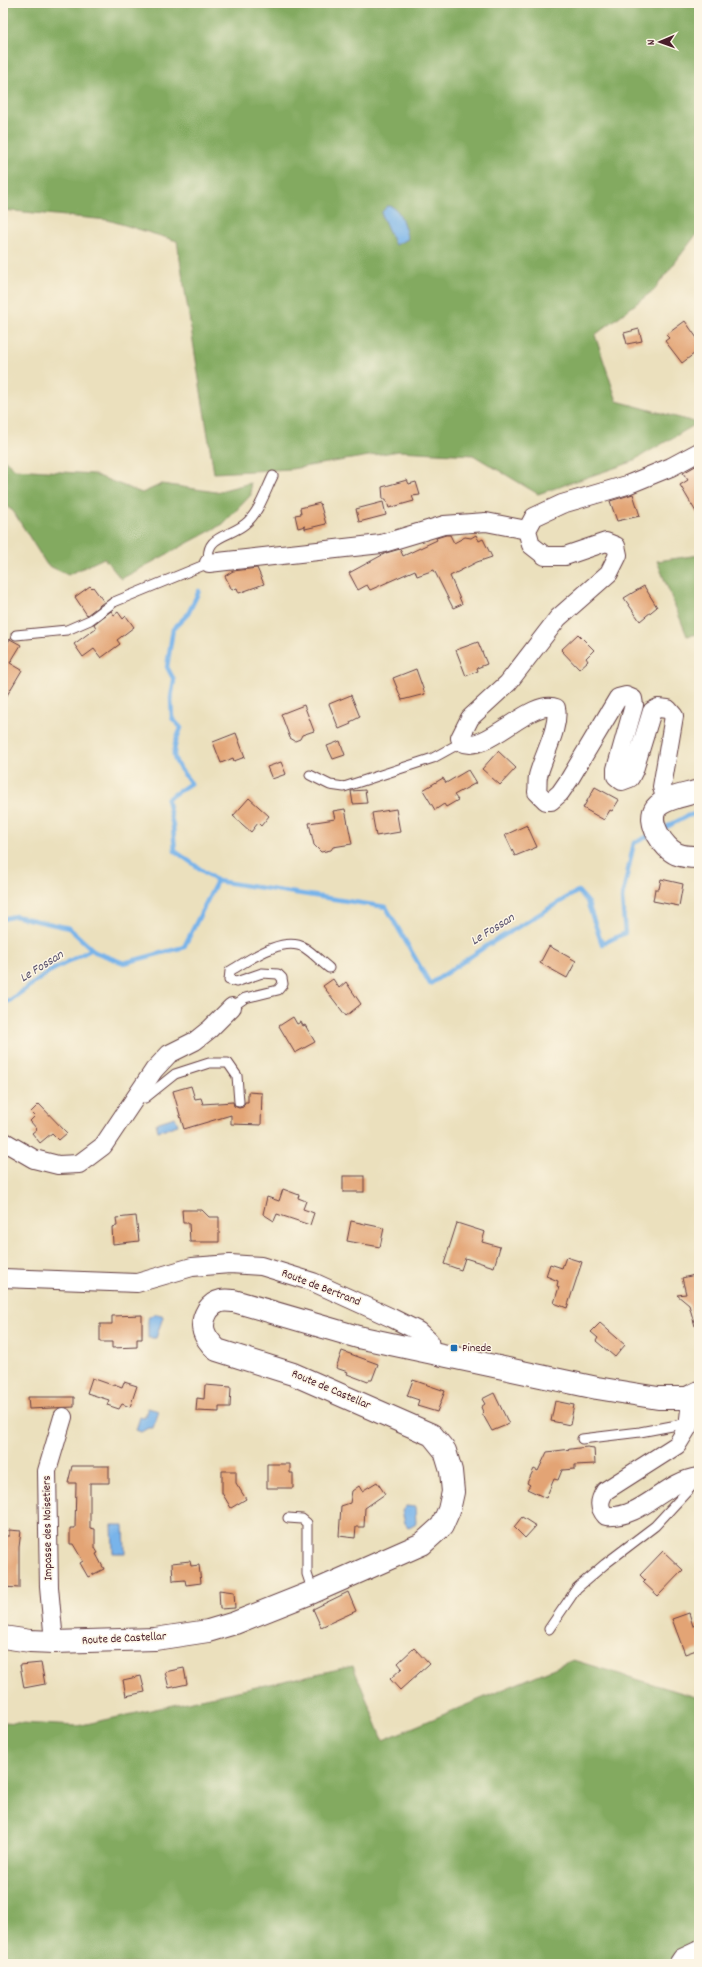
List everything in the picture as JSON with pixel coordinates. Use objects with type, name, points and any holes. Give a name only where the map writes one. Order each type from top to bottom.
[{"type":"street","points":[[526,530],[534,517],[562,504],[627,486],[671,467],[699,452]]},
{"type":"street","points":[[209,563],[222,563],[381,544],[444,525],[486,522],[526,530]]},
{"type":"street","points":[[526,530],[531,545],[545,556],[565,556],[606,542],[616,546],[618,555],[609,573],[558,618],[508,683],[470,718],[461,733],[460,738],[462,742],[472,745],[482,742],[515,722],[543,708],[551,706],[556,708],[557,714],[555,726],[538,777],[538,792],[546,801],[551,801],[560,793],[569,780],[618,698],[626,696],[633,699],[634,705],[616,769],[616,776],[622,781],[630,778],[634,770],[652,711],[658,708],[668,708],[674,716],[662,788],[666,801]]},
{"type":"street","points":[[699,791],[666,801],[656,808],[652,815],[657,833],[677,854],[699,857]]},
{"type":"street","points":[[3,1141],[34,1159],[58,1165],[80,1164],[103,1146],[154,1070],[169,1054],[195,1041],[210,1029],[232,1007]]},
{"type":"street","name":"Route de Bertrand","points":[[3,1278],[137,1283],[192,1267],[230,1264],[261,1266],[313,1282],[418,1331],[430,1341],[431,1352]]},
{"type":"street","name":"Route de Castellar","points":[[3,1637],[30,1641],[54,1642],[155,1639],[208,1631],[236,1623],[313,1592],[422,1544],[442,1526],[449,1510],[453,1492],[451,1471],[445,1451],[432,1435],[293,1374],[217,1350],[209,1342],[203,1331],[202,1320],[211,1307],[221,1301],[234,1301],[358,1338],[431,1352],[597,1388],[658,1398],[693,1406]]},
{"type":"street","points":[[693,1406],[677,1444],[605,1491],[599,1501],[600,1510],[606,1516],[618,1517],[644,1506],[678,1483],[695,1477]]},
{"type":"street","name":"Impasse des Noisetiers","points":[[54,1642],[49,1586],[47,1471],[63,1417]]},
{"type":"street","points":[[678,1964],[682,1958],[699,1950]]},
{"type":"lane","points":[[16,635],[67,630],[90,620],[114,602],[209,563],[208,552],[213,542],[245,524],[259,506],[273,476]]},
{"type":"lane","points":[[310,775],[330,785],[344,787],[433,758],[462,742]]},
{"type":"lane","points":[[232,1007],[245,998],[278,990],[283,984],[282,978],[278,974],[262,973],[236,982],[229,980],[230,971],[268,950],[289,943],[304,947],[329,968]]},
{"type":"lane","points":[[135,1099],[145,1098],[175,1074],[209,1062],[228,1063],[237,1076],[239,1102]]},
{"type":"lane","points":[[582,1439],[640,1432],[693,1406]]},
{"type":"lane","points":[[549,1629],[560,1610],[577,1588],[605,1564],[655,1526],[693,1485],[695,1477]]},
{"type":"lane","points":[[288,1518],[302,1519],[307,1523],[307,1574],[313,1592]]},
{"type":"green space","points":[[3,3],[699,3],[699,231],[654,290],[595,335],[617,401],[698,423],[629,463],[538,494],[473,455],[399,451],[291,469],[214,473],[177,241],[108,220],[3,210]]},
{"type":"green space","points":[[3,458],[15,469],[93,474],[142,493],[162,484],[216,492],[250,483],[251,495],[223,524],[121,579],[104,558],[68,575],[47,565],[13,511],[3,504]]},
{"type":"green space","points":[[699,555],[699,634],[687,636],[657,561]]},
{"type":"green space","points":[[573,1660],[699,1698],[699,1964],[3,1964],[3,1722],[77,1726],[353,1666],[383,1740]]},
{"type":"water","points":[[387,206],[396,209],[399,213],[408,239],[395,245],[382,216],[382,212]]},
{"type":"water","points":[[175,1117],[178,1125],[158,1131],[156,1123]]},
{"type":"water","points":[[154,1314],[162,1315],[163,1317],[156,1338],[148,1338],[148,1318]]},
{"type":"water","points":[[148,1408],[159,1411],[153,1428],[148,1428],[141,1432],[136,1430],[140,1417],[144,1418]]},
{"type":"water","points":[[406,1506],[415,1507],[416,1523],[408,1527],[405,1523],[402,1511]]},
{"type":"water","points":[[112,1525],[124,1525],[125,1553],[113,1553]]},
{"type":"building","points":[[685,321],[699,341],[699,350],[682,363],[665,341],[669,338],[666,335]]},
{"type":"building","points":[[639,329],[642,341],[627,344],[624,333]]},
{"type":"building","points":[[699,464],[699,517],[680,485],[688,480],[683,473]]},
{"type":"building","points":[[407,480],[409,484],[416,482],[420,495],[412,496],[414,501],[389,508],[386,499],[383,499],[382,487]]},
{"type":"building","points":[[633,494],[640,516],[617,521],[610,501]]},
{"type":"building","points":[[383,502],[386,515],[359,522],[356,509]]},
{"type":"building","points":[[320,503],[326,524],[305,529],[305,526],[298,528],[295,515],[301,514],[300,508]]},
{"type":"building","points":[[450,535],[454,543],[465,537],[471,538],[476,535],[479,541],[483,539],[492,557],[477,562],[450,576],[462,604],[453,608],[434,570],[417,576],[415,570],[370,590],[367,585],[358,590],[349,573],[386,553],[400,549],[403,556],[437,540],[436,538]]},
{"type":"building","points":[[257,568],[264,584],[239,593],[237,588],[232,590],[225,576],[233,571]]},
{"type":"building","points":[[90,586],[92,588],[93,587],[104,602],[87,615],[75,597]]},
{"type":"building","points":[[644,586],[657,607],[640,621],[624,598]]},
{"type":"building","points":[[111,611],[114,615],[118,612],[123,619],[126,616],[134,627],[117,640],[120,644],[101,658],[94,649],[83,657],[74,644],[96,628],[94,624]]},
{"type":"building","points":[[578,634],[594,650],[586,658],[588,661],[579,669],[561,650]]},
{"type":"building","points":[[10,639],[21,645],[10,663],[22,670],[3,702],[3,650]]},
{"type":"building","points":[[478,642],[487,664],[477,668],[478,671],[466,676],[456,650]]},
{"type":"building","points":[[416,669],[425,694],[402,700],[393,678]]},
{"type":"building","points":[[351,695],[360,717],[350,722],[351,724],[339,729],[329,704]]},
{"type":"building","points":[[304,705],[314,731],[302,735],[300,739],[295,741],[290,738],[281,714]]},
{"type":"building","points":[[236,733],[245,757],[234,761],[233,758],[221,763],[213,742]]},
{"type":"building","points":[[340,741],[345,755],[333,759],[327,746]]},
{"type":"building","points":[[498,751],[516,768],[500,785],[482,769]]},
{"type":"building","points":[[281,762],[286,774],[272,779],[267,767]]},
{"type":"building","points":[[468,770],[476,783],[454,795],[458,800],[446,807],[444,804],[435,810],[423,790],[443,778],[446,783]]},
{"type":"building","points":[[595,787],[619,800],[604,820],[583,808]]},
{"type":"building","points":[[365,790],[367,803],[353,804],[351,791]]},
{"type":"building","points":[[249,798],[269,816],[261,826],[258,823],[251,832],[233,816]]},
{"type":"building","points":[[345,809],[352,844],[333,847],[331,850],[321,852],[314,845],[309,823],[335,819],[333,811]]},
{"type":"building","points":[[396,809],[400,832],[376,836],[372,813]]},
{"type":"building","points":[[527,825],[537,847],[515,856],[505,835]]},
{"type":"building","points":[[661,879],[683,884],[679,906],[653,901],[655,889],[659,889]]},
{"type":"building","points":[[549,946],[576,961],[567,978],[540,963]]},
{"type":"building","points":[[333,979],[339,988],[346,982],[361,1004],[346,1016],[323,986]]},
{"type":"building","points":[[293,1017],[297,1024],[301,1022],[303,1026],[305,1025],[315,1042],[295,1053],[279,1026]]},
{"type":"building","points":[[191,1086],[195,1099],[201,1098],[203,1104],[233,1102],[234,1106],[239,1108],[243,1107],[245,1102],[248,1102],[248,1092],[262,1093],[261,1125],[231,1124],[231,1115],[184,1129],[173,1091]]},
{"type":"building","points":[[39,1104],[67,1133],[59,1140],[52,1133],[40,1143],[32,1133],[37,1129],[30,1121],[35,1116],[31,1112]]},
{"type":"building","points":[[343,1176],[364,1176],[364,1192],[343,1192]]},
{"type":"building","points":[[283,1189],[299,1195],[298,1198],[306,1201],[303,1209],[314,1213],[310,1225],[277,1214],[274,1221],[263,1214],[267,1197],[279,1201]]},
{"type":"building","points":[[182,1210],[202,1210],[209,1217],[219,1217],[219,1242],[190,1242],[189,1223],[183,1223]]},
{"type":"building","points":[[136,1216],[139,1241],[113,1244],[112,1227],[117,1226],[116,1218]]},
{"type":"building","points":[[351,1221],[384,1228],[380,1247],[347,1241]]},
{"type":"building","points":[[457,1223],[485,1232],[482,1242],[500,1247],[494,1267],[465,1258],[461,1270],[444,1264]]},
{"type":"building","points":[[566,1257],[582,1262],[567,1308],[554,1303],[559,1287],[557,1286],[558,1281],[546,1276],[550,1264],[562,1268]]},
{"type":"building","points":[[699,1274],[699,1325],[695,1326],[689,1305],[677,1295],[686,1294],[682,1278]]},
{"type":"building","points":[[142,1315],[142,1339],[137,1339],[137,1347],[112,1348],[112,1342],[100,1342],[100,1324],[112,1324],[112,1316]]},
{"type":"building","points":[[600,1323],[625,1345],[615,1357],[596,1341],[598,1338],[591,1332]]},
{"type":"building","points":[[342,1351],[378,1364],[372,1380],[369,1380],[368,1382],[336,1368]]},
{"type":"building","points":[[92,1378],[122,1387],[124,1382],[137,1386],[130,1407],[122,1404],[119,1409],[107,1405],[109,1400],[87,1393]]},
{"type":"building","points":[[413,1380],[445,1391],[437,1412],[417,1406],[419,1400],[407,1396]]},
{"type":"building","points":[[205,1385],[231,1387],[230,1407],[219,1407],[219,1412],[196,1411],[197,1398],[204,1399]]},
{"type":"building","points":[[494,1393],[509,1424],[492,1431],[482,1413],[481,1407],[485,1404],[482,1399]]},
{"type":"building","points":[[28,1397],[74,1397],[74,1407],[29,1409]]},
{"type":"building","points":[[555,1401],[574,1405],[570,1425],[551,1421]]},
{"type":"building","points":[[587,1447],[594,1448],[595,1464],[575,1465],[575,1469],[562,1470],[558,1480],[554,1479],[546,1498],[527,1489],[530,1485],[527,1483],[534,1469],[538,1471],[547,1452]]},
{"type":"building","points":[[267,1464],[290,1464],[290,1473],[293,1473],[293,1488],[267,1488]]},
{"type":"building","points":[[72,1466],[109,1466],[109,1483],[90,1483],[90,1528],[95,1529],[95,1548],[98,1553],[96,1554],[104,1569],[88,1577],[80,1563],[83,1561],[73,1544],[70,1544],[70,1528],[75,1528],[76,1483],[68,1483]]},
{"type":"building","points":[[222,1471],[236,1471],[236,1483],[246,1499],[231,1508],[222,1493]]},
{"type":"building","points":[[377,1482],[385,1494],[365,1508],[364,1527],[356,1527],[355,1538],[339,1536],[341,1506],[350,1503],[352,1491],[359,1486],[362,1491]]},
{"type":"building","points":[[522,1517],[536,1526],[525,1538],[514,1527]]},
{"type":"building","points":[[9,1530],[21,1531],[19,1547],[19,1588],[3,1587],[3,1536],[9,1536]]},
{"type":"building","points":[[663,1551],[683,1570],[658,1596],[643,1582],[645,1580],[640,1575]]},
{"type":"building","points":[[190,1561],[191,1566],[199,1565],[201,1583],[186,1585],[185,1580],[173,1581],[172,1563]]},
{"type":"building","points":[[219,1590],[234,1592],[235,1608],[220,1609]]},
{"type":"building","points":[[348,1592],[356,1611],[321,1627],[313,1609]]},
{"type":"building","points":[[689,1613],[693,1626],[699,1624],[699,1649],[685,1654],[672,1619]]},
{"type":"building","points":[[414,1648],[429,1664],[400,1690],[390,1679],[402,1668],[398,1663]]},
{"type":"building","points":[[41,1663],[45,1684],[24,1688],[20,1665]]},
{"type":"building","points":[[184,1668],[187,1684],[169,1688],[165,1672]]},
{"type":"building","points":[[141,1676],[145,1692],[126,1696],[123,1680]]},
{"type":"waterway","name":"Le Fossan","points":[[199,591],[188,614],[173,629],[167,667],[174,680],[171,698],[172,718],[181,728],[175,745],[174,757],[176,763],[191,783],[167,799],[173,826],[175,851],[217,881],[386,907],[430,984],[488,945],[578,891],[587,901],[602,944],[625,933],[622,898],[634,843],[651,835]]},
{"type":"waterway","name":"Le Fossan","points":[[661,830],[687,816],[699,813]]},
{"type":"waterway","points":[[3,919],[15,916],[69,928],[95,952],[124,963],[184,947],[217,881]]},
{"type":"waterway","name":"Le Fossan","points":[[3,1002],[9,1001],[49,972],[92,949]]},
{"type":"place","name":"Pinede","points":[[454,1348]]}]
